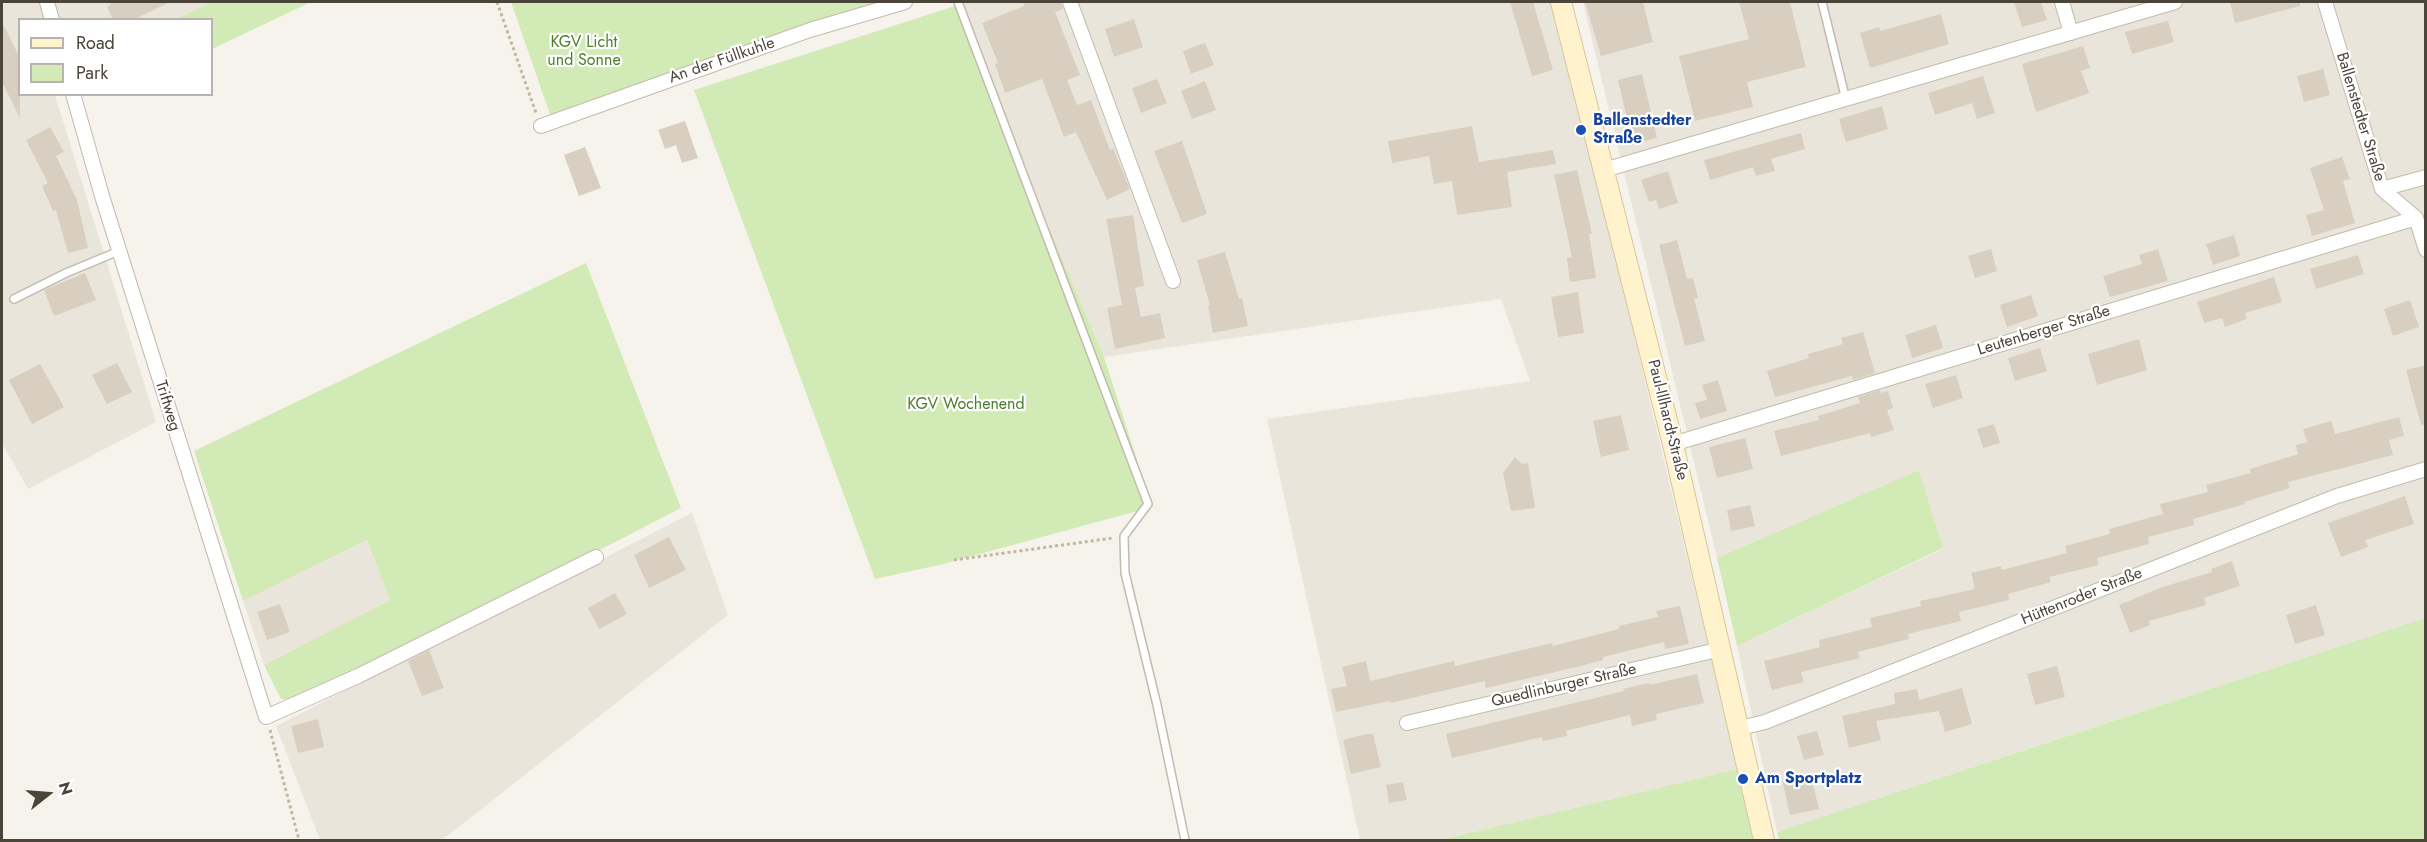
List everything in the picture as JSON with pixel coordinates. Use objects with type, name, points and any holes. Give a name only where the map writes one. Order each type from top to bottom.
[{"type":"street","points":[[47,2],[51,18]]},
{"type":"street","name":"An der Füllkuhle","points":[[541,126],[799,34],[905,2]]},
{"type":"street","points":[[1070,2],[1173,281]]},
{"type":"street","name":"Paul-Illhardt-Straße","points":[[1561,2],[1673,444],[1722,649],[1764,840]]},
{"type":"street","points":[[2062,2],[2071,33]]},
{"type":"street","points":[[1604,170],[2175,2]]},
{"type":"street","name":"Ballenstedter Straße","points":[[2325,2],[2382,189],[2426,177]]},
{"type":"street","name":"Triftweg","points":[[74,96],[119,251],[266,717]]},
{"type":"street","points":[[2382,189],[2416,218],[2426,250]]},
{"type":"street","name":"Leutenberger Straße","points":[[1673,444],[2416,218]]},
{"type":"street","name":"Hüttenroder Straße","points":[[1740,728],[1787,713],[2345,493],[2426,469]]},
{"type":"street","points":[[266,717],[358,676],[596,557]]},
{"type":"street","name":"Quedlinburger Straße","points":[[1407,723],[1722,649]]},
{"type":"lane","points":[[958,2],[1148,504],[1124,536],[1125,573],[1157,705],[1185,840]]},
{"type":"lane","points":[[1822,2],[1846,100]]},
{"type":"lane","points":[[14,299],[119,251]]},
{"type":"path","points":[[496,2],[541,126]]},
{"type":"path","points":[[954,560],[1124,536]]},
{"type":"path","points":[[266,717],[299,840]]},
{"type":"shaded area","points":[[2,2],[212,2],[178,18],[18,18],[18,96],[55,96],[156,422],[28,489],[2,443]]},
{"type":"shaded area","points":[[968,2],[1563,2],[1593,127],[1641,365],[1738,769],[1440,840],[1360,840],[1267,419],[1530,381],[1501,299],[1104,357],[955,6]]},
{"type":"shaded area","points":[[1583,2],[2425,2],[2425,618],[1777,832],[1737,646],[1943,549],[1919,470],[1717,558]]},
{"type":"shaded area","points":[[692,513],[728,615],[442,840],[320,840],[276,726]]},
{"type":"shaded area","points":[[367,540],[390,600],[264,665],[243,601]]},
{"type":"green space","points":[[212,2],[311,2],[213,49],[213,18],[178,18]]},
{"type":"green space","name":"KGV Licht und Sonne","points":[[511,2],[877,2],[551,117]]},
{"type":"green space","name":"KGV Wochenend","points":[[955,6],[1104,357],[1152,507],[943,564],[875,579],[694,90]]},
{"type":"green space","points":[[586,263],[681,508],[472,616],[295,699],[281,699],[264,665],[390,600],[367,540],[243,601],[194,451]]},
{"type":"green space","points":[[1919,470],[1943,548],[1737,646],[1717,558]]},
{"type":"green space","points":[[2425,618],[2425,840],[1779,840],[1777,832]]},
{"type":"green space","points":[[1738,769],[1754,840],[1440,840]]},
{"type":"building","points":[[109,2],[170,2],[137,18],[112,18],[107,7],[111,5]]},
{"type":"building","points":[[1023,2],[1061,2],[1063,9],[1055,12],[1080,75],[1067,80],[1077,105],[1091,100],[1110,150],[1113,148],[1130,189],[1107,200],[1076,132],[1064,137],[1042,79],[1005,93],[995,64],[998,63],[982,23],[1024,6]]},
{"type":"building","points":[[1510,2],[1533,2],[1553,70],[1532,76]]},
{"type":"building","points":[[1585,2],[1643,2],[1653,42],[1601,56]]},
{"type":"building","points":[[1739,2],[1790,2],[1806,67],[1747,82],[1753,107],[1695,121],[1679,56],[1749,39]]},
{"type":"building","points":[[2014,2],[2041,2],[2047,20],[2022,27]]},
{"type":"building","points":[[2230,2],[2300,2],[2300,6],[2235,23]]},
{"type":"building","points":[[1941,14],[1949,44],[1870,68],[1860,33],[1879,27],[1880,31]]},
{"type":"building","points":[[1134,19],[1143,47],[1114,57],[1105,29]]},
{"type":"building","points":[[2168,21],[2174,42],[2132,54],[2125,32]]},
{"type":"building","points":[[2,22],[18,54],[20,118],[2,82]]},
{"type":"building","points":[[1205,43],[1214,65],[1191,74],[1183,51]]},
{"type":"building","points":[[2083,46],[2090,68],[2081,71],[2089,93],[2036,112],[2022,64]]},
{"type":"building","points":[[2323,69],[2330,95],[2304,102],[2297,76]]},
{"type":"building","points":[[1642,74],[1657,138],[1633,144],[1618,80]]},
{"type":"building","points":[[1983,76],[1995,113],[1977,119],[1972,103],[1935,115],[1928,93]]},
{"type":"building","points":[[1157,79],[1167,103],[1141,113],[1132,88]]},
{"type":"building","points":[[1205,81],[1216,110],[1192,119],[1181,91]]},
{"type":"building","points":[[1882,106],[1888,129],[1846,142],[1839,119]]},
{"type":"building","points":[[685,121],[698,158],[682,163],[676,145],[665,149],[658,130]]},
{"type":"building","points":[[1472,126],[1479,162],[1553,150],[1556,164],[1507,172],[1512,207],[1457,215],[1452,181],[1434,184],[1429,156],[1392,163],[1388,141]]},
{"type":"building","points":[[50,127],[64,152],[56,156],[77,200],[88,248],[68,253],[56,210],[53,211],[42,186],[48,183],[26,140]]},
{"type":"building","points":[[1801,133],[1805,149],[1771,159],[1775,171],[1756,176],[1753,167],[1710,180],[1704,160]]},
{"type":"building","points":[[1182,141],[1207,214],[1182,223],[1154,151]]},
{"type":"building","points":[[585,147],[601,188],[579,196],[564,155]]},
{"type":"building","points":[[2342,157],[2350,179],[2343,181],[2355,223],[2312,236],[2306,215],[2324,210],[2310,168]]},
{"type":"building","points":[[1577,170],[1592,234],[1589,234],[1596,278],[1570,282],[1567,258],[1572,257],[1554,175]]},
{"type":"building","points":[[1668,171],[1678,203],[1659,209],[1656,200],[1649,202],[1641,180]]},
{"type":"building","points":[[1133,215],[1144,286],[1135,288],[1141,317],[1160,313],[1165,338],[1115,349],[1107,308],[1122,305],[1106,219]]},
{"type":"building","points":[[2234,235],[2240,256],[2213,265],[2206,244]]},
{"type":"building","points":[[1677,240],[1687,279],[1693,278],[1698,298],[1694,299],[1705,341],[1685,346],[1659,245]]},
{"type":"building","points":[[1991,249],[1997,271],[1975,278],[1968,256]]},
{"type":"building","points":[[2158,249],[2168,281],[2110,297],[2103,276],[2142,264],[2139,255]]},
{"type":"building","points":[[1225,252],[1239,299],[1242,298],[1248,326],[1213,333],[1208,306],[1210,305],[1197,260]]},
{"type":"building","points":[[2358,255],[2364,274],[2316,289],[2310,269]]},
{"type":"building","points":[[85,273],[96,300],[54,316],[44,290]]},
{"type":"building","points":[[2274,277],[2282,302],[2245,313],[2247,319],[2225,327],[2222,318],[2204,323],[2197,302]]},
{"type":"building","points":[[1578,292],[1584,333],[1558,337],[1551,297]]},
{"type":"building","points":[[2031,295],[2038,316],[2007,327],[2000,305]]},
{"type":"building","points":[[2410,300],[2419,327],[2393,336],[2384,309]]},
{"type":"building","points":[[1936,325],[1943,348],[1912,358],[1905,335]]},
{"type":"building","points":[[1863,332],[1875,373],[1853,380],[1852,376],[1775,397],[1767,371],[1809,358],[1808,354],[1843,344],[1841,338]]},
{"type":"building","points":[[2139,339],[2147,370],[2097,385],[2088,354]]},
{"type":"building","points":[[2040,348],[2047,371],[2015,381],[2008,358]]},
{"type":"building","points":[[117,363],[132,392],[107,404],[92,375]]},
{"type":"building","points":[[40,364],[64,407],[32,424],[9,380]]},
{"type":"building","points":[[2426,365],[2426,424],[2421,425],[2406,370]]},
{"type":"building","points":[[1956,375],[1963,398],[1933,408],[1925,384]]},
{"type":"building","points":[[1718,380],[1727,411],[1700,419],[1695,403],[1707,400],[1702,385]]},
{"type":"building","points":[[1880,390],[1881,393],[1888,391],[1893,408],[1887,410],[1894,430],[1871,437],[1870,433],[1781,456],[1774,431],[1819,420],[1818,416],[1860,403],[1858,397]]},
{"type":"building","points":[[1621,415],[1629,450],[1601,457],[1593,421]]},
{"type":"building","points":[[2399,417],[2404,436],[2389,440],[2393,455],[2288,482],[2290,488],[2193,519],[2194,525],[2148,537],[2149,544],[2097,558],[2099,565],[2049,577],[2051,582],[2008,594],[2009,600],[1959,612],[1961,621],[1908,634],[1909,639],[1858,652],[1860,658],[1801,672],[1804,682],[1772,690],[1764,661],[1820,647],[1819,640],[1872,627],[1870,618],[1921,606],[1920,601],[1975,589],[1971,573],[2001,566],[2002,570],[2067,553],[2065,546],[2110,534],[2109,529],[2163,514],[2160,504],[2208,492],[2206,485],[2251,473],[2250,469],[2298,454],[2296,445],[2307,442],[2303,429],[2331,421],[2335,434]]},
{"type":"building","points":[[1994,424],[2000,443],[1983,448],[1977,429]]},
{"type":"building","points":[[1745,438],[1753,469],[1717,478],[1709,447]]},
{"type":"building","points":[[1515,457],[1522,464],[1528,463],[1535,508],[1511,511],[1503,473]]},
{"type":"building","points":[[2405,496],[2414,524],[2365,540],[2368,547],[2341,557],[2328,523]]},
{"type":"building","points":[[1750,505],[1755,526],[1731,531],[1727,510]]},
{"type":"building","points":[[669,537],[686,570],[649,588],[634,555]]},
{"type":"building","points":[[2232,561],[2240,586],[2204,598],[2206,605],[2149,621],[2150,625],[2130,633],[2119,605],[2160,588],[2212,572],[2211,569]]},
{"type":"building","points":[[615,593],[627,614],[599,629],[588,608]]},
{"type":"building","points":[[280,604],[290,632],[267,640],[257,612]]},
{"type":"building","points":[[2316,605],[2325,635],[2295,644],[2286,615]]},
{"type":"building","points":[[1680,606],[1689,644],[1665,649],[1664,642],[1603,657],[1603,660],[1577,667],[1486,688],[1485,681],[1390,703],[1390,701],[1336,712],[1331,689],[1347,686],[1342,667],[1366,661],[1370,681],[1454,661],[1455,666],[1552,643],[1553,646],[1619,629],[1619,626],[1658,617],[1656,611]]},
{"type":"building","points":[[429,650],[444,688],[422,696],[408,661]]},
{"type":"building","points":[[2057,666],[2065,697],[2035,705],[2027,674]]},
{"type":"building","points":[[1697,674],[1704,703],[1656,714],[1657,720],[1632,726],[1630,715],[1566,731],[1567,736],[1543,741],[1542,737],[1452,758],[1446,734],[1624,691],[1623,689]]},
{"type":"building","points":[[1962,688],[1972,724],[1945,732],[1939,711],[1876,721],[1881,740],[1849,748],[1842,716],[1895,704],[1894,693],[1917,689],[1919,700]]},
{"type":"building","points":[[318,719],[324,747],[298,753],[291,726]]},
{"type":"building","points":[[1817,731],[1824,755],[1804,760],[1797,736]]},
{"type":"building","points":[[1373,734],[1381,767],[1351,774],[1343,740]]},
{"type":"building","points":[[1805,774],[1808,786],[1813,785],[1819,809],[1790,815],[1782,779]]},
{"type":"building","points":[[1403,782],[1407,800],[1389,803],[1386,785]]},
{"type":"place","name":"Ballenstedter Straße","points":[[1581,130]]},
{"type":"place","name":"Am Sportplatz","points":[[1743,779]]}]
